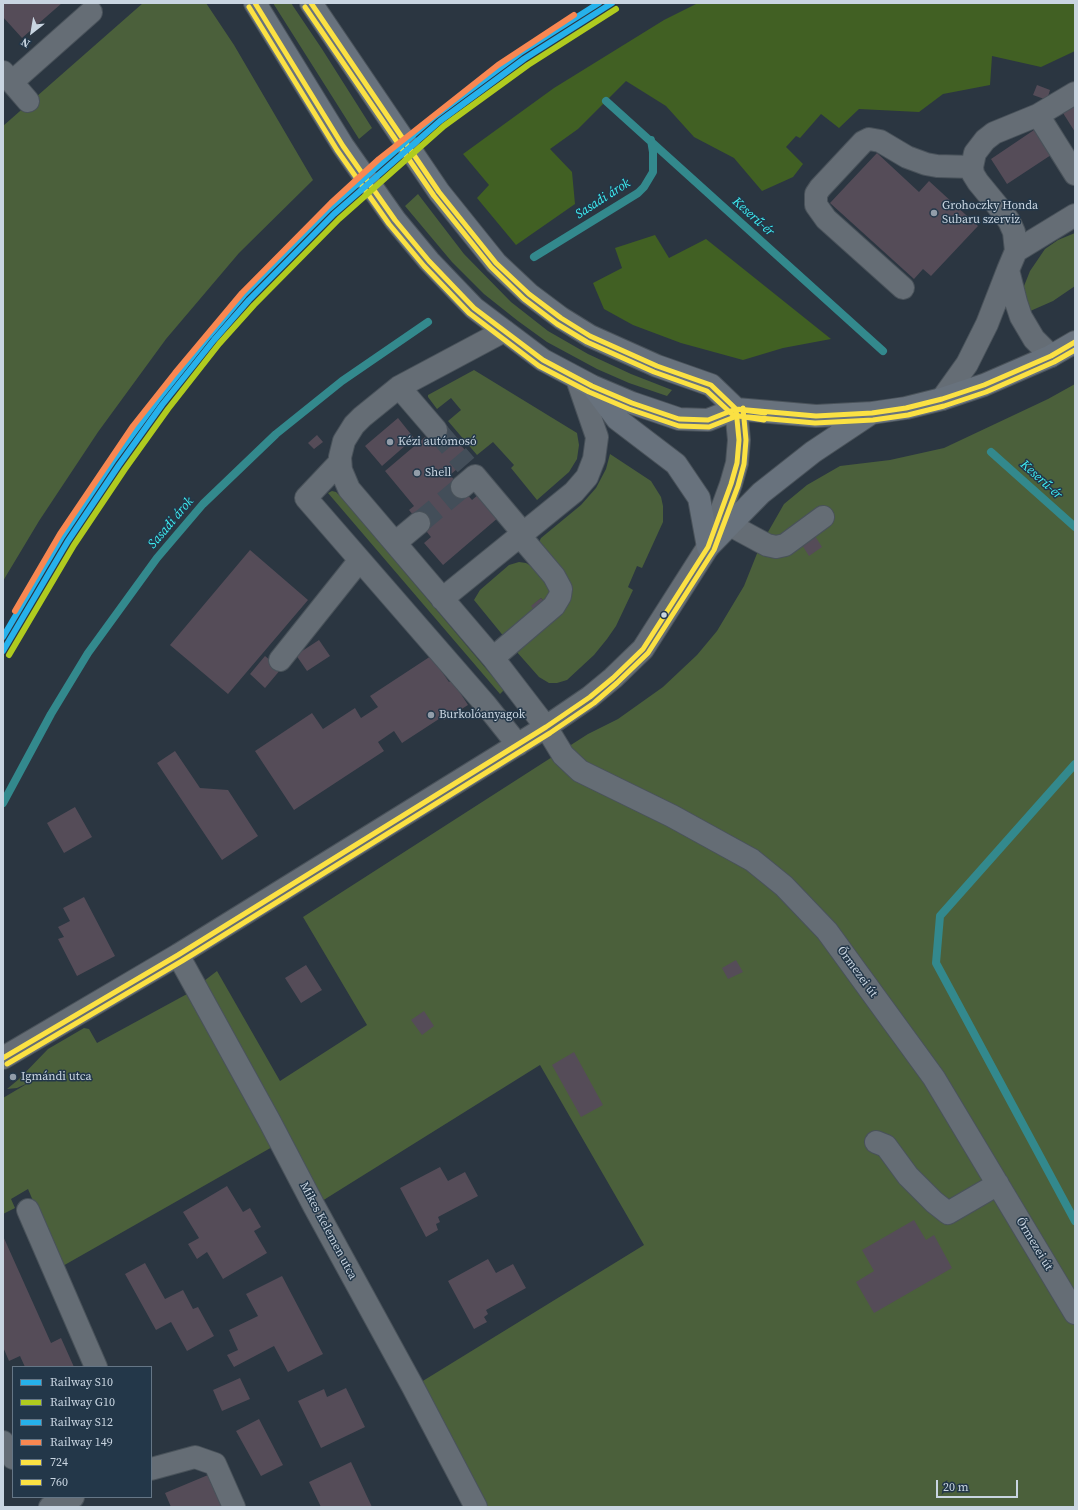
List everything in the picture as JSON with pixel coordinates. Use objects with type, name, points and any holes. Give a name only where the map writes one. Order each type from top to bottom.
[{"type":"main road","points":[[255,3],[343,146],[395,220],[429,261],[474,308],[543,360],[585,382],[632,403],[680,419],[708,420],[736,409],[816,416],[872,413],[906,408],[942,399],[984,385],[1050,356],[1075,342]]},
{"type":"main road","points":[[311,3],[439,192],[496,263],[529,294],[561,318],[590,336],[657,366],[710,385],[736,409]]},
{"type":"main road","points":[[585,382],[617,419],[676,464],[699,498],[708,547]]},
{"type":"main road","points":[[708,547],[761,493],[836,436],[872,413]]},
{"type":"street","points":[[28,100],[7,77],[91,12]]},
{"type":"street","points":[[1050,356],[1034,339],[1021,317],[1016,302],[1012,261],[1014,232],[1009,221],[978,182],[973,174],[972,167],[974,153],[985,140],[994,133],[1038,115],[1075,93]]},
{"type":"street","points":[[1038,115],[1075,174]]},
{"type":"street","points":[[902,288],[826,219],[816,205],[816,194],[863,142],[869,139],[880,141],[907,157],[926,164],[937,166],[972,167]]},
{"type":"street","points":[[942,399],[968,364],[989,318],[1012,261],[1075,215]]},
{"type":"street","points":[[504,331],[399,388],[373,406],[354,425],[344,440],[340,462],[306,498],[518,744]]},
{"type":"street","points":[[442,599],[574,492],[591,469],[596,451],[597,436],[585,382]]},
{"type":"street","points":[[399,388],[436,430]]},
{"type":"street","points":[[3,1058],[178,955],[546,727],[590,697],[613,678],[643,649],[708,547],[731,484],[736,463],[739,440],[736,409]]},
{"type":"street","name":"Őrmezei út","points":[[340,462],[344,479],[349,489],[493,658],[546,727],[563,756],[580,771],[672,816],[752,860],[784,886],[827,931],[934,1078],[1075,1313]]},
{"type":"street","points":[[468,476],[522,535],[554,576],[561,589],[560,596],[554,606],[493,658]]},
{"type":"street","points":[[730,525],[767,545],[776,547],[785,545],[823,517]]},
{"type":"street","points":[[395,543],[419,524]]},
{"type":"street","points":[[280,660],[360,561]]},
{"type":"street","name":"Mikes Kelemen utca","points":[[178,955],[270,1122],[476,1507]]},
{"type":"street","points":[[876,1142],[886,1146],[908,1176],[934,1202],[948,1213],[998,1184]]},
{"type":"street","points":[[28,1210],[96,1366]]},
{"type":"street","points":[[3,1442],[12,1456]]},
{"type":"street","points":[[152,1469],[195,1457],[215,1464],[234,1507]]},
{"type":"street","points":[[50,1504],[70,1498]]},
{"type":"green space","points":[[143,3],[206,3],[234,45],[313,180],[239,253],[166,339],[98,432],[39,521],[3,581],[3,126]]},
{"type":"green space","points":[[273,3],[291,3],[372,128],[359,139]]},
{"type":"green space","points":[[698,3],[1075,3],[1075,51],[1041,67],[992,56],[990,85],[943,94],[919,112],[859,109],[839,128],[821,114],[800,138],[796,136],[786,147],[803,164],[793,177],[762,191],[734,158],[694,137],[666,106],[626,81],[578,129],[550,149],[572,172],[575,204],[516,245],[477,198],[489,185],[463,154],[554,88],[664,20]]},
{"type":"green space","points":[[418,194],[464,254],[511,302],[548,331],[588,354],[631,374],[672,390],[667,396],[629,383],[597,369],[547,342],[518,321],[484,294],[452,262],[405,206]]},
{"type":"green space","points":[[1075,233],[1075,286],[1053,301],[1028,312],[1024,294],[1024,286],[1030,271],[1045,249],[1058,240]]},
{"type":"green space","points":[[655,235],[669,258],[706,239],[831,339],[783,348],[743,360],[681,343],[633,325],[604,309],[593,283],[622,268],[615,248]]},
{"type":"green space","points":[[474,370],[577,433],[579,445],[577,459],[569,472],[537,500],[511,468],[514,465],[493,442],[477,455],[448,421],[461,410],[451,398],[437,409],[428,397],[428,395]]},
{"type":"green space","points":[[1075,384],[1075,1507],[476,1507],[413,1387],[644,1245],[540,1065],[314,1206],[281,1142],[61,1267],[28,1189],[11,1199],[15,1208],[3,1214],[3,1098],[30,1082],[17,1088],[7,1089],[19,1079],[48,1049],[84,1028],[89,1029],[97,1043],[187,994],[217,971],[280,1081],[367,1025],[303,917],[588,734],[618,719],[663,687],[697,655],[717,631],[744,586],[760,546],[784,504],[807,485],[840,466],[890,460],[944,448],[1048,399]]},
{"type":"green space","points":[[610,454],[651,481],[661,497],[663,506],[663,522],[642,568],[637,566],[628,587],[633,590],[616,626],[607,639],[594,655],[567,680],[557,683],[549,683],[539,677],[516,651],[560,615],[568,603],[569,582],[566,575],[540,540],[581,505],[596,488],[606,469]]},
{"type":"green space","points":[[332,491],[336,492],[343,499],[504,690],[500,694],[328,493]]},
{"type":"green space","points":[[519,562],[526,563],[536,569],[549,588],[549,595],[545,603],[541,598],[532,606],[536,612],[505,638],[474,600],[480,590],[509,565]]},
{"type":"building","points":[[3,3],[62,3],[22,38],[3,17]]},
{"type":"building","points":[[1037,85],[1050,90],[1047,100],[1033,95]]},
{"type":"building","points":[[1075,105],[1075,132],[1063,113]]},
{"type":"building","points":[[1034,130],[1051,155],[1007,184],[991,159]]},
{"type":"building","points":[[877,153],[919,192],[929,181],[978,226],[931,276],[923,269],[914,279],[830,203]]},
{"type":"building","name":"Kézi autómosó","points":[[398,418],[414,438],[382,466],[365,446]]},
{"type":"building","points":[[444,426],[471,457],[450,475],[472,500],[479,494],[499,517],[443,565],[424,543],[431,537],[409,510],[414,506],[385,471],[425,437],[427,440]]},
{"type":"building","points":[[317,435],[323,442],[314,449],[308,443]]},
{"type":"building","points":[[815,536],[822,547],[809,556],[802,545]]},
{"type":"building","points":[[250,550],[308,600],[228,694],[170,645]]},
{"type":"building","points":[[541,598],[545,603],[535,611],[531,606]]},
{"type":"building","points":[[319,640],[330,656],[307,671],[296,655]]},
{"type":"building","points":[[265,656],[281,669],[265,688],[250,674]]},
{"type":"building","points":[[431,656],[449,682],[452,680],[468,705],[444,720],[442,717],[402,743],[394,731],[378,742],[384,751],[294,810],[255,751],[312,713],[323,729],[355,708],[361,718],[378,707],[370,696]]},
{"type":"building","points":[[175,751],[200,788],[228,790],[258,836],[222,860],[157,763]]},
{"type":"building","points":[[75,807],[92,837],[64,853],[47,823]]},
{"type":"building","points":[[84,897],[115,956],[77,976],[58,939],[64,937],[58,927],[70,921],[63,908]]},
{"type":"building","points":[[736,960],[743,972],[728,979],[722,968]]},
{"type":"building","points":[[306,965],[322,990],[301,1003],[285,978]]},
{"type":"building","points":[[424,1011],[434,1026],[422,1035],[411,1020]]},
{"type":"building","points":[[574,1052],[603,1105],[581,1117],[552,1065]]},
{"type":"building","points":[[440,1167],[448,1181],[465,1172],[478,1196],[438,1217],[440,1222],[436,1224],[438,1230],[426,1237],[400,1188]]},
{"type":"building","points":[[227,1186],[243,1212],[250,1208],[261,1227],[254,1231],[267,1253],[223,1279],[207,1252],[197,1259],[188,1244],[199,1238],[183,1212]]},
{"type":"building","points":[[914,1220],[926,1240],[934,1235],[952,1268],[874,1313],[856,1282],[874,1271],[862,1250]]},
{"type":"building","points":[[3,1236],[51,1343],[61,1338],[74,1366],[25,1366],[20,1356],[9,1361],[3,1347]]},
{"type":"building","points":[[488,1259],[496,1273],[513,1264],[526,1288],[486,1310],[488,1314],[484,1317],[487,1322],[474,1329],[448,1281]]},
{"type":"building","points":[[145,1263],[165,1299],[183,1290],[193,1309],[198,1307],[214,1336],[187,1351],[171,1322],[156,1330],[125,1274]]},
{"type":"building","points":[[282,1276],[323,1354],[288,1372],[274,1346],[234,1367],[227,1355],[238,1350],[229,1330],[258,1316],[246,1294]]},
{"type":"building","points":[[240,1378],[250,1399],[222,1411],[213,1390]]},
{"type":"building","points":[[346,1388],[365,1427],[321,1448],[298,1401],[324,1389],[327,1397]]},
{"type":"building","points":[[259,1419],[283,1465],[261,1476],[236,1431]]},
{"type":"building","points":[[351,1462],[372,1507],[321,1507],[309,1482]]},
{"type":"building","points":[[208,1475],[222,1507],[171,1507],[165,1493]]},
{"type":"waterway","name":"Keserű-ér","points":[[606,101],[883,351]]},
{"type":"waterway","name":"Sasadi árok","points":[[534,257],[638,193],[644,187],[653,172],[653,152],[651,140]]},
{"type":"waterway","name":"Sasadi árok","points":[[3,803],[51,714],[88,653],[157,558],[203,504],[276,434],[342,381],[428,322]]},
{"type":"waterway","name":"Keserű-ér","points":[[991,452],[1075,527]]},
{"type":"waterway","points":[[1075,764],[940,916],[936,963],[1075,1221]]},
{"type":"tunnel","points":[[436,430],[466,465]]},
{"type":"tunnel","points":[[419,523],[462,487]]},
{"type":"rail line","name":"S12","points":[[3,637],[62,537],[113,461],[157,401],[244,295],[329,209],[435,116],[520,53],[599,3]]},
{"type":"rail line","name":"S10","points":[[3,651],[68,541],[119,465],[162,405],[214,340],[249,300],[334,214],[440,121],[524,59],[612,3]]},
{"type":"rail line","name":"G10","points":[[9,655],[74,545],[125,469],[168,409],[219,344],[254,305],[339,219],[444,126],[528,65],[616,9]]},
{"type":"rail line","name":"149","points":[[15,611],[60,534],[133,426],[242,293],[331,203],[379,159],[498,65],[574,15]]},
{"type":"transit line","name":"724","points":[[255,3],[343,146],[395,220],[429,261],[474,308],[543,360],[592,386],[632,403],[679,419],[708,420],[736,409],[816,416],[872,413],[906,408],[942,399],[984,385],[1051,356],[1075,342]]},
{"type":"transit line","name":"724","points":[[311,3],[439,192],[496,263],[529,294],[561,318],[590,336],[657,366],[711,385],[736,409],[765,413]]},
{"type":"transit line","name":"760","points":[[249,7],[337,150],[389,224],[424,266],[469,313],[539,366],[589,392],[629,409],[679,426],[709,427],[737,416],[815,423],[873,420],[908,415],[944,406],[986,392],[1054,362],[1075,350]]},
{"type":"transit line","name":"760","points":[[305,7],[434,196],[491,267],[524,299],[557,324],[587,342],[654,372],[707,391],[733,415],[764,420]]},
{"type":"transit line","name":"760","points":[[7,1064],[182,961],[550,733],[594,703],[617,683],[648,653],[714,550],[738,486],[744,464],[746,440],[743,408]]},
{"type":"transit line","name":"724","points":[[3,1058],[178,955],[546,727],[590,697],[613,678],[643,649],[708,547],[737,463],[739,440],[736,409]]},
{"type":"place","name":"Grohoczky Honda Subaru szerviz","points":[[934,213]]},
{"type":"place","name":"Kézi autómosó","points":[[390,442]]},
{"type":"place","name":"Shell","points":[[417,473]]},
{"type":"place","name":"Burkolóanyagok","points":[[431,715]]},
{"type":"place","name":"Igmándi utca","points":[[13,1077]]}]
